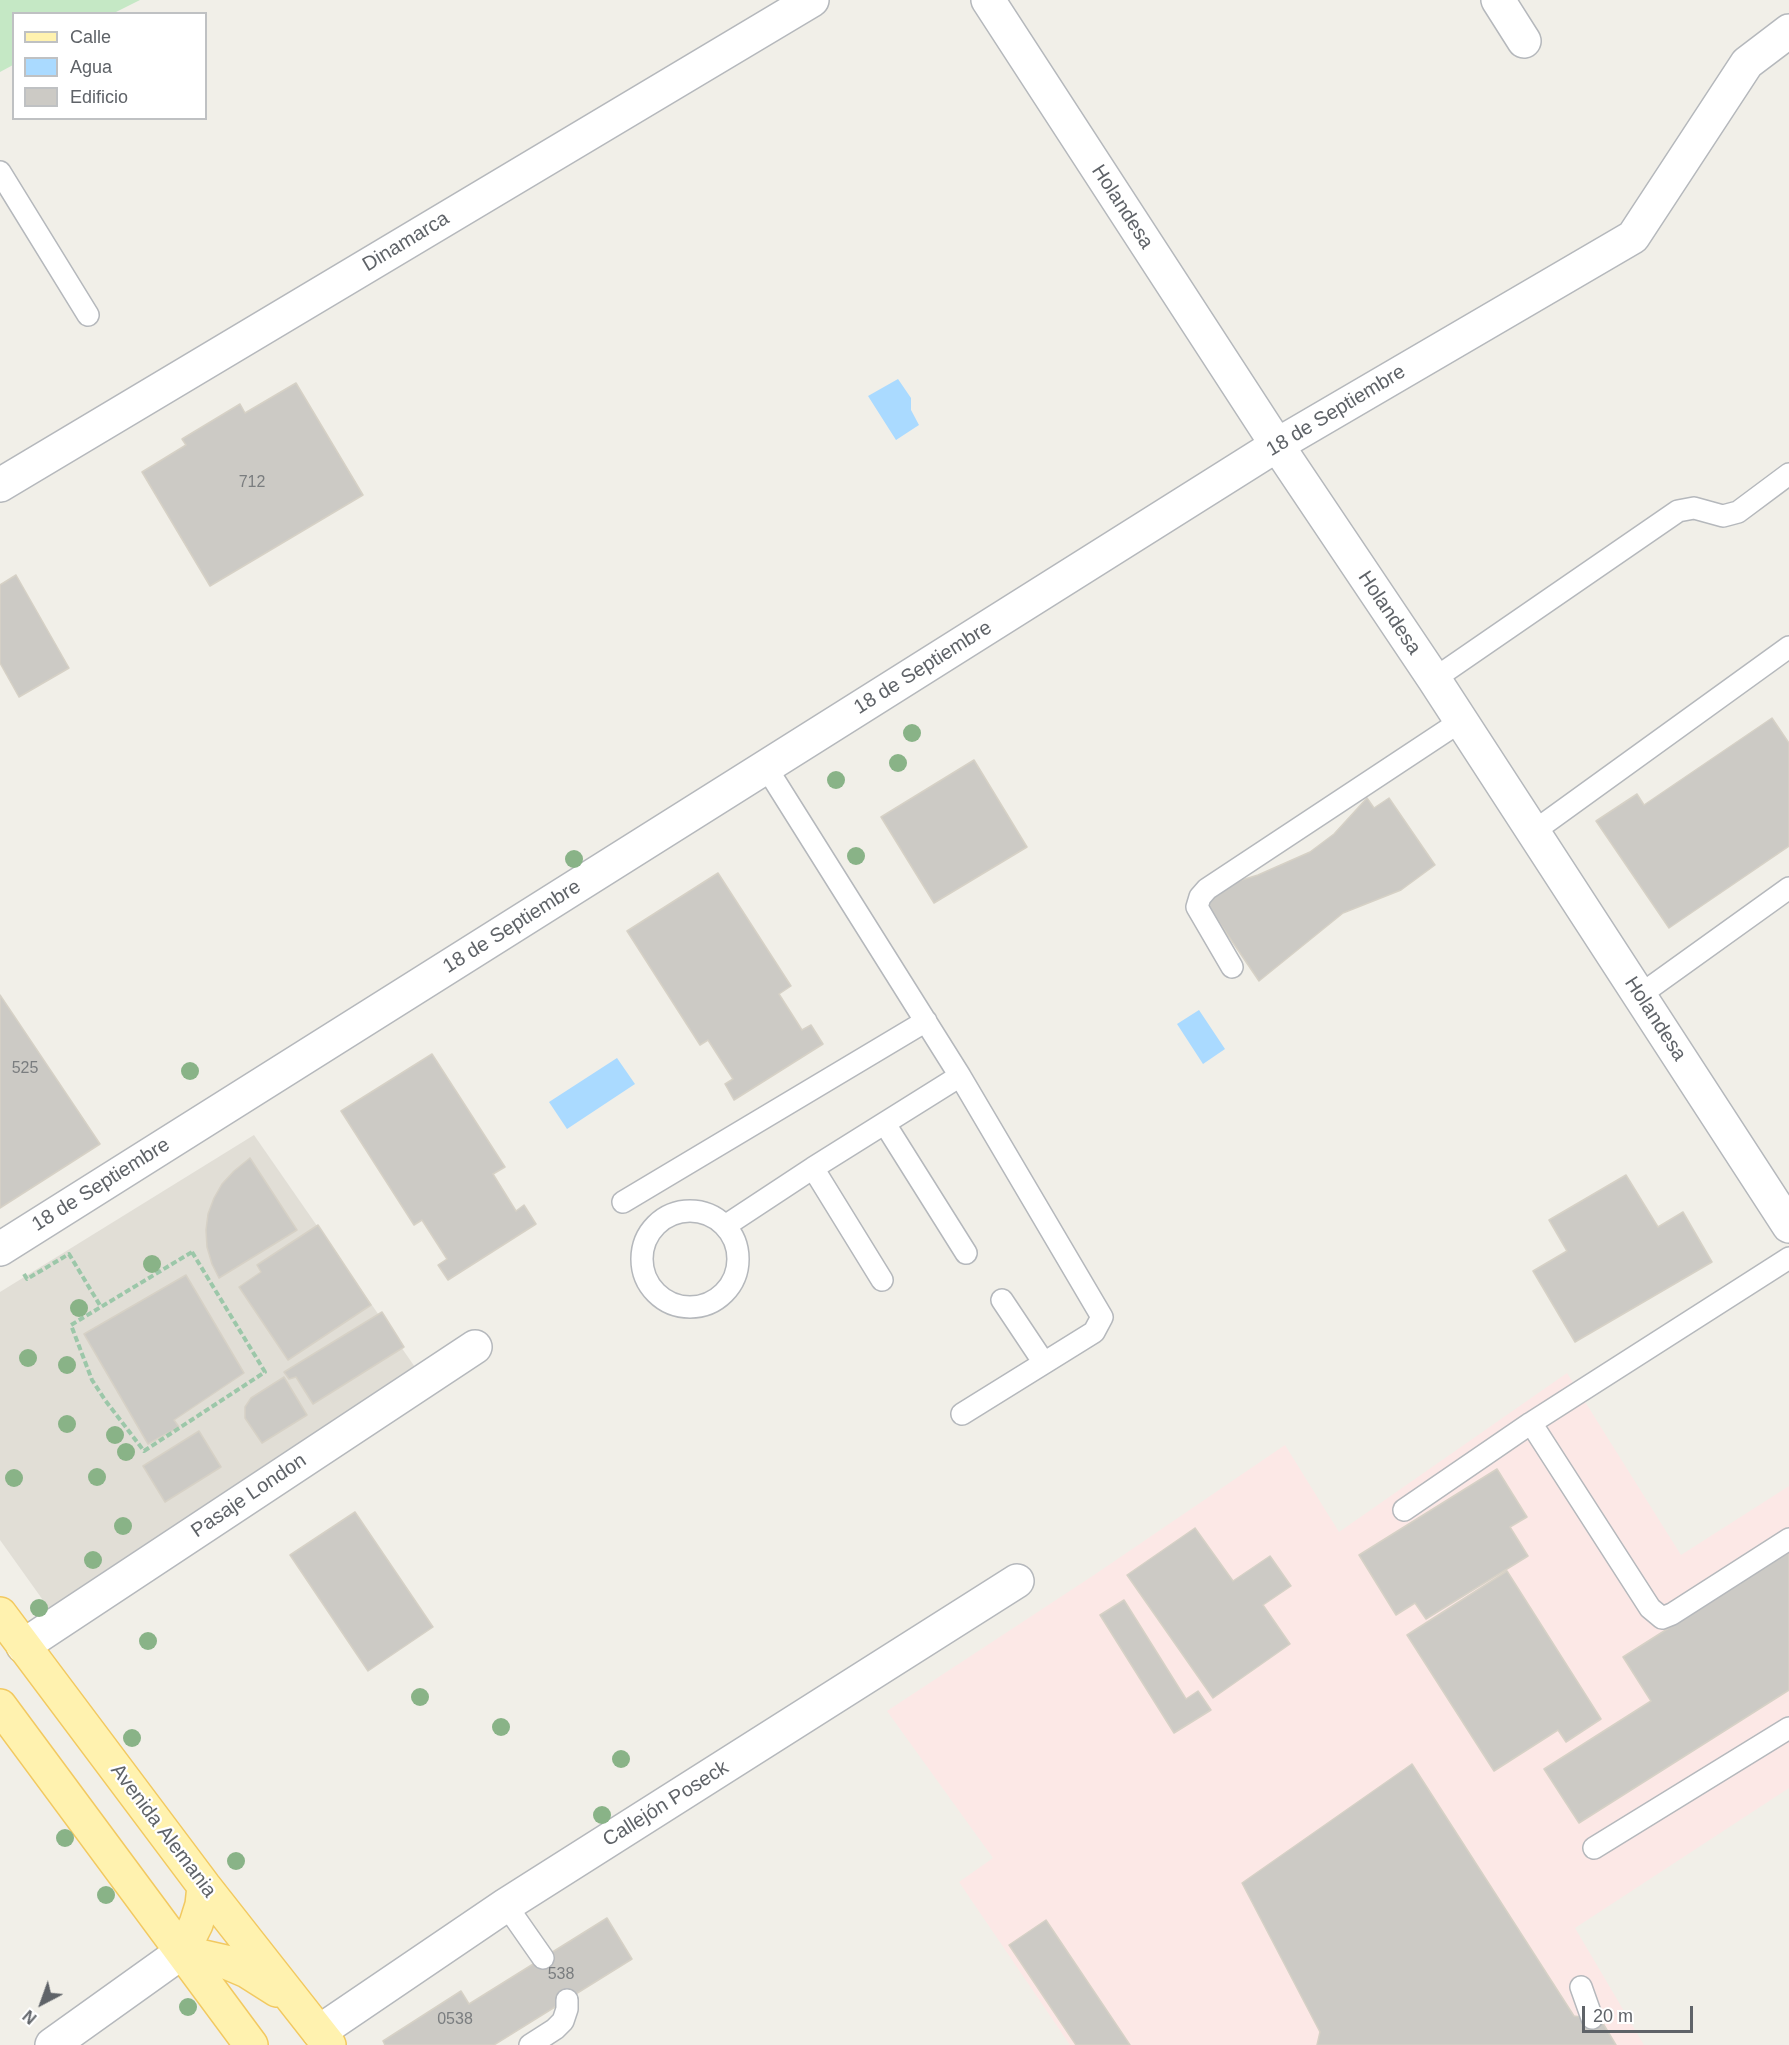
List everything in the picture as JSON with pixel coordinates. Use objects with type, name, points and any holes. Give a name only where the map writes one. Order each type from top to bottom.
[{"type":"main road","name":"Avenida Alemania","points":[[0,1614],[204,1886],[324,2038]]},
{"type":"main road","points":[[0,1706],[252,2045]]},
{"type":"main road","points":[[182,1952],[196,1924],[204,1886]]},
{"type":"main road","points":[[182,1952],[226,1962],[271,1985],[292,2002],[324,2038]]},
{"type":"street","name":"Dinamarca","points":[[0,484],[812,0]]},
{"type":"street","name":"Holandesa","points":[[988,0],[1277,445],[1434,679],[1640,994],[1789,1226]]},
{"type":"street","points":[[1498,0],[1524,41]]},
{"type":"street","name":"18 de Septiembre","points":[[0,1249],[1277,445],[1633,237],[1746,63],[1789,31]]},
{"type":"street","name":"Pasaje London","points":[[23,1646],[475,1347]]},
{"type":"street","name":"Callejón Poseck","points":[[324,2038],[506,1905],[1017,1581]]},
{"type":"street","points":[[52,2045],[182,1952]]},
{"type":"lane","points":[[0,172],[88,315]]},
{"type":"lane","points":[[1434,679],[1678,510],[1694,508],[1723,516],[1738,512],[1789,474]]},
{"type":"lane","points":[[1533,832],[1789,647]]},
{"type":"lane","points":[[1232,967],[1197,907],[1200,897],[1208,889],[1461,721]]},
{"type":"lane","points":[[766,766],[960,1076],[1102,1317],[1094,1332],[962,1414]]},
{"type":"lane","points":[[1640,994],[1789,888]]},
{"type":"lane","points":[[623,1202],[926,1021]]},
{"type":"lane","points":[[725,1226],[960,1076]]},
{"type":"lane","points":[[885,1124],[966,1253]]},
{"type":"lane","points":[[813,1168],[882,1280]]},
{"type":"lane","points":[[696,1211],[712,1216],[725,1226],[735,1240],[739,1256],[738,1271],[732,1285],[721,1296],[708,1304],[693,1307],[678,1306],[664,1299],[653,1289],[645,1276],[642,1261],[644,1244],[652,1230],[664,1218],[679,1212],[696,1211]]},
{"type":"lane","points":[[1404,1510],[1531,1423],[1789,1258]]},
{"type":"lane","points":[[1002,1300],[1044,1363]]},
{"type":"lane","points":[[1531,1423],[1650,1608],[1662,1618],[1672,1614],[1789,1539]]},
{"type":"lane","points":[[1594,1848],[1789,1728]]},
{"type":"lane","points":[[506,1905],[543,1958]]},
{"type":"lane","points":[[1581,1987],[1592,2018]]},
{"type":"lane","points":[[530,2045],[563,2021],[567,2000]]},
{"type":"path","points":[[192,1252],[265,1372],[144,1451],[92,1380],[71,1325],[101,1307],[192,1252]]},
{"type":"path","points":[[25,1276],[27,1279],[69,1254],[101,1307]]},
{"type":"shaded area","points":[[254,1135],[417,1370],[50,1610],[0,1540],[0,1292]]},
{"type":"shaded area","points":[[1567,1373],[1681,1555],[1789,1486],[1789,1788],[1575,1928],[1644,2045],[1070,2045],[959,1882],[993,1858],[887,1711],[1094,1575],[1285,1445],[1339,1532]]},
{"type":"green space","points":[[0,0],[140,0],[116,12],[12,12],[12,66],[0,72]]},
{"type":"water","points":[[898,379],[911,398],[911,410],[919,425],[896,440],[868,396]]},
{"type":"water","points":[[1199,1010],[1225,1049],[1203,1064],[1177,1024]]},
{"type":"water","points":[[617,1058],[635,1084],[567,1129],[549,1102]]},
{"type":"building","points":[[296,383],[363,495],[210,586],[142,472],[186,445],[182,439],[240,404],[245,413]]},
{"type":"building","points":[[16,575],[69,668],[19,697],[0,663],[0,585]]},
{"type":"building","points":[[1772,718],[1789,743],[1789,846],[1669,928],[1596,821],[1637,794],[1644,805]]},
{"type":"building","points":[[974,760],[1027,847],[934,903],[881,817]]},
{"type":"building","points":[[1367,798],[1374,808],[1389,798],[1435,865],[1401,890],[1343,913],[1259,981],[1204,900],[1229,884],[1258,875],[1310,852],[1334,834]]},
{"type":"building","points":[[718,873],[791,986],[779,994],[802,1030],[811,1025],[823,1044],[734,1100],[725,1084],[733,1079],[708,1040],[700,1045],[627,931]]},
{"type":"building","points":[[0,995],[100,1144],[0,1208]]},
{"type":"building","points":[[432,1054],[505,1167],[493,1174],[516,1211],[524,1205],[536,1224],[448,1280],[438,1265],[447,1259],[422,1220],[414,1225],[341,1111]]},
{"type":"building","points":[[250,1158],[297,1230],[219,1278],[207,1247],[208,1214],[222,1184]]},
{"type":"building","points":[[1626,1175],[1658,1227],[1683,1212],[1712,1262],[1575,1342],[1533,1271],[1567,1251],[1549,1220]]},
{"type":"building","points":[[318,1225],[371,1305],[288,1360],[239,1287],[261,1272],[257,1265]]},
{"type":"building","points":[[186,1275],[244,1373],[174,1420],[179,1427],[148,1444],[84,1334]]},
{"type":"building","points":[[382,1312],[404,1347],[313,1404],[296,1377],[289,1379],[284,1372]]},
{"type":"building","points":[[284,1377],[307,1415],[262,1443],[245,1418],[245,1407],[251,1398]]},
{"type":"building","points":[[199,1431],[221,1467],[165,1502],[143,1466]]},
{"type":"building","points":[[1497,1469],[1527,1517],[1510,1527],[1528,1556],[1426,1619],[1415,1603],[1396,1615],[1359,1555]]},
{"type":"building","points":[[355,1512],[433,1627],[368,1671],[290,1555]]},
{"type":"building","points":[[1195,1528],[1233,1581],[1270,1556],[1291,1586],[1263,1605],[1290,1644],[1213,1698],[1127,1575]]},
{"type":"building","points":[[1789,1552],[1789,1690],[1579,1823],[1544,1769],[1651,1701],[1623,1657]]},
{"type":"building","points":[[1507,1571],[1601,1719],[1566,1742],[1558,1730],[1494,1771],[1407,1635]]},
{"type":"building","points":[[1124,1600],[1186,1699],[1198,1691],[1211,1710],[1174,1733],[1100,1615]]},
{"type":"building","points":[[1412,1764],[1574,2016],[1601,2020],[1616,2045],[1317,2045],[1320,2032],[1242,1883]]},
{"type":"building","points":[[607,1918],[632,1959],[494,2045],[385,2045],[383,2041],[461,1991],[469,2004]]},
{"type":"building","points":[[1046,1920],[1130,2045],[1076,2045],[1009,1945]]}]
